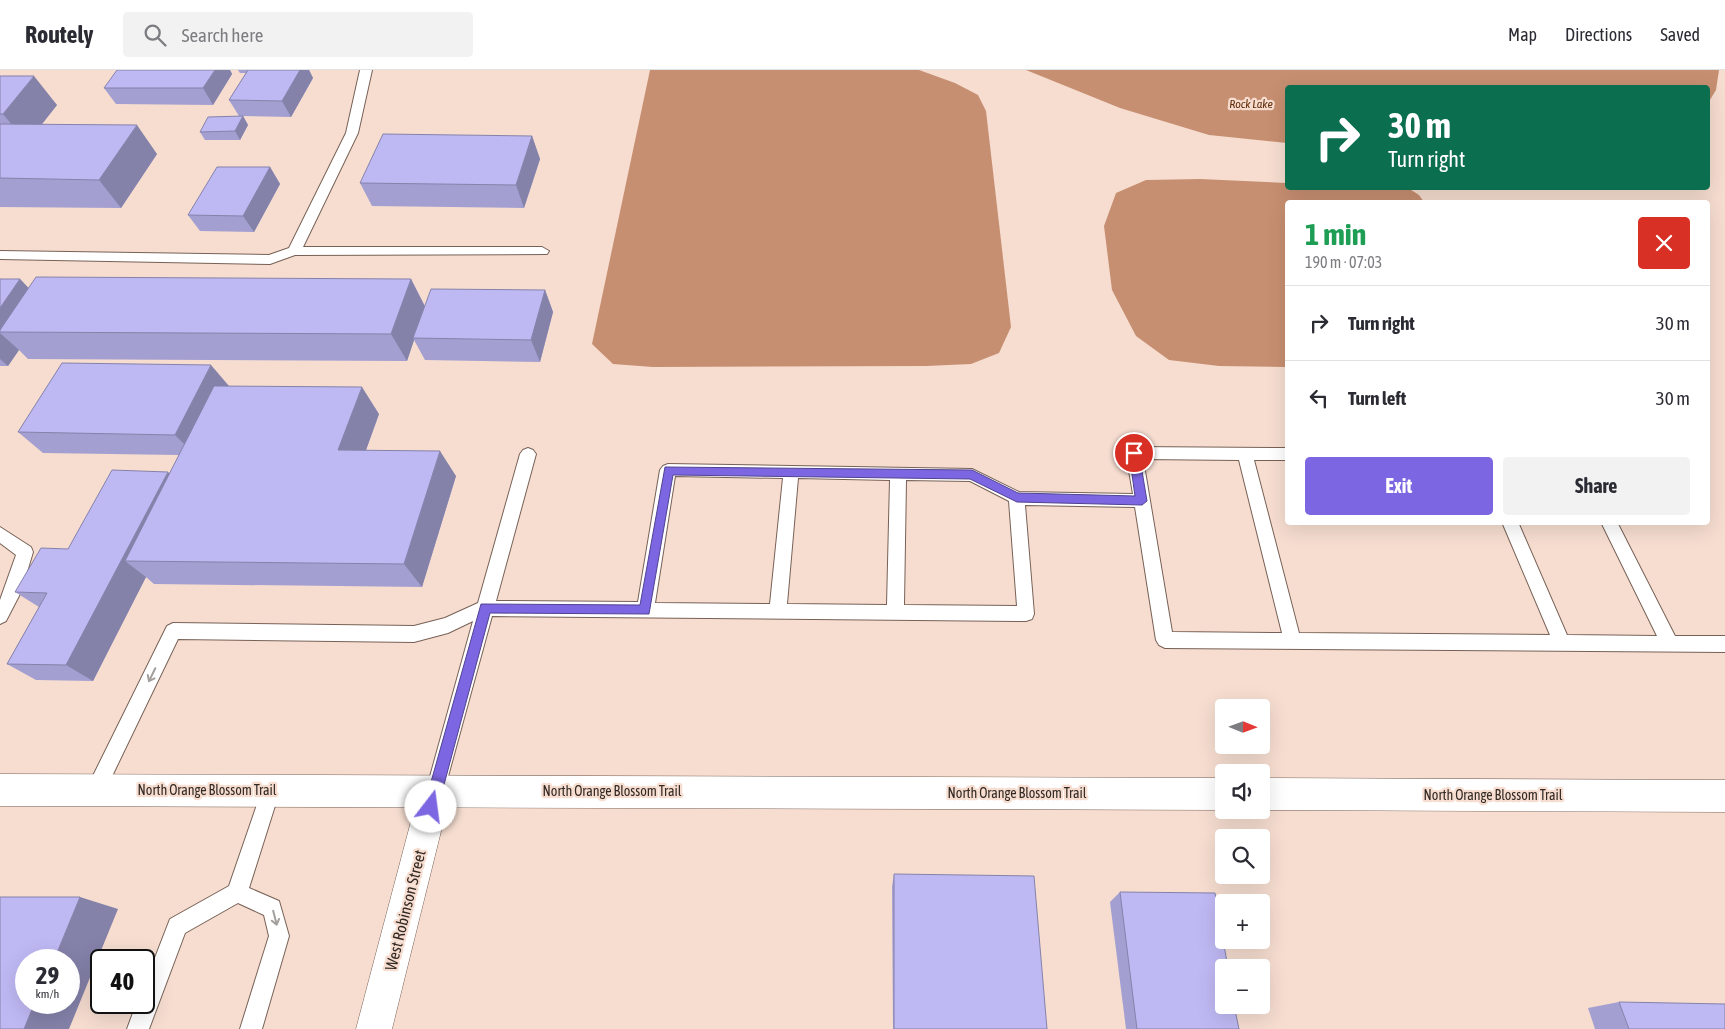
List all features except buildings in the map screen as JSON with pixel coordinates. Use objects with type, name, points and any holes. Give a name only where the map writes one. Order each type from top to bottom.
[{"type":"main road","name":"North Orange Blossom Trail","points":[[0,790],[1215,794]]},
{"type":"main road","name":"West Robinson Street","points":[[374,1029],[435,791]]},
{"type":"main road","name":"North Orange Blossom Trail","points":[[1270,794],[1725,796]]},
{"type":"lane","points":[[294,251],[352,133],[366,70]]},
{"type":"lane","points":[[0,255],[270,260],[294,251],[542,251]]},
{"type":"lane","points":[[1285,454],[1134,453],[1165,640],[1725,644]]},
{"type":"lane","points":[[435,791],[528,454]]},
{"type":"lane","points":[[1244,454],[1293,642]]},
{"type":"lane","points":[[645,610],[668,470],[972,475],[1017,498],[1142,501]]},
{"type":"lane","points":[[778,612],[791,472]]},
{"type":"lane","points":[[895,613],[898,474]]},
{"type":"lane","points":[[95,790],[173,632],[414,634],[448,626],[485,608],[1026,614],[1017,498]]},
{"type":"lane","points":[[1511,525],[1562,643]]},
{"type":"lane","points":[[1610,525],[1670,644]]},
{"type":"lane","points":[[0,534],[25,552],[13,592],[0,616]]},
{"type":"lane","points":[[138,1029],[177,926],[237,892],[271,790]]},
{"type":"lane","points":[[237,892],[272,908],[279,936],[251,1029]]},
{"type":"water","points":[[650,70],[919,70],[955,83],[978,95],[986,111],[1011,327],[999,353],[971,364],[926,366],[653,367],[613,364],[592,344]]},
{"type":"water","name":"Rock Lake","points":[[1026,70],[1719,70],[1716,90],[1710,100],[1710,85],[1285,85],[1285,143],[1209,135],[1120,108]]},
{"type":"water","points":[[1200,179],[1285,183],[1285,190],[1411,190],[1423,200],[1285,200],[1285,367],[1219,366],[1169,360],[1136,336],[1112,290],[1104,226],[1116,193],[1146,180]]},
{"type":"route","points":[[431,807],[485,608],[645,610],[668,470],[972,475],[1017,498],[1142,501],[1134,453]]}]
